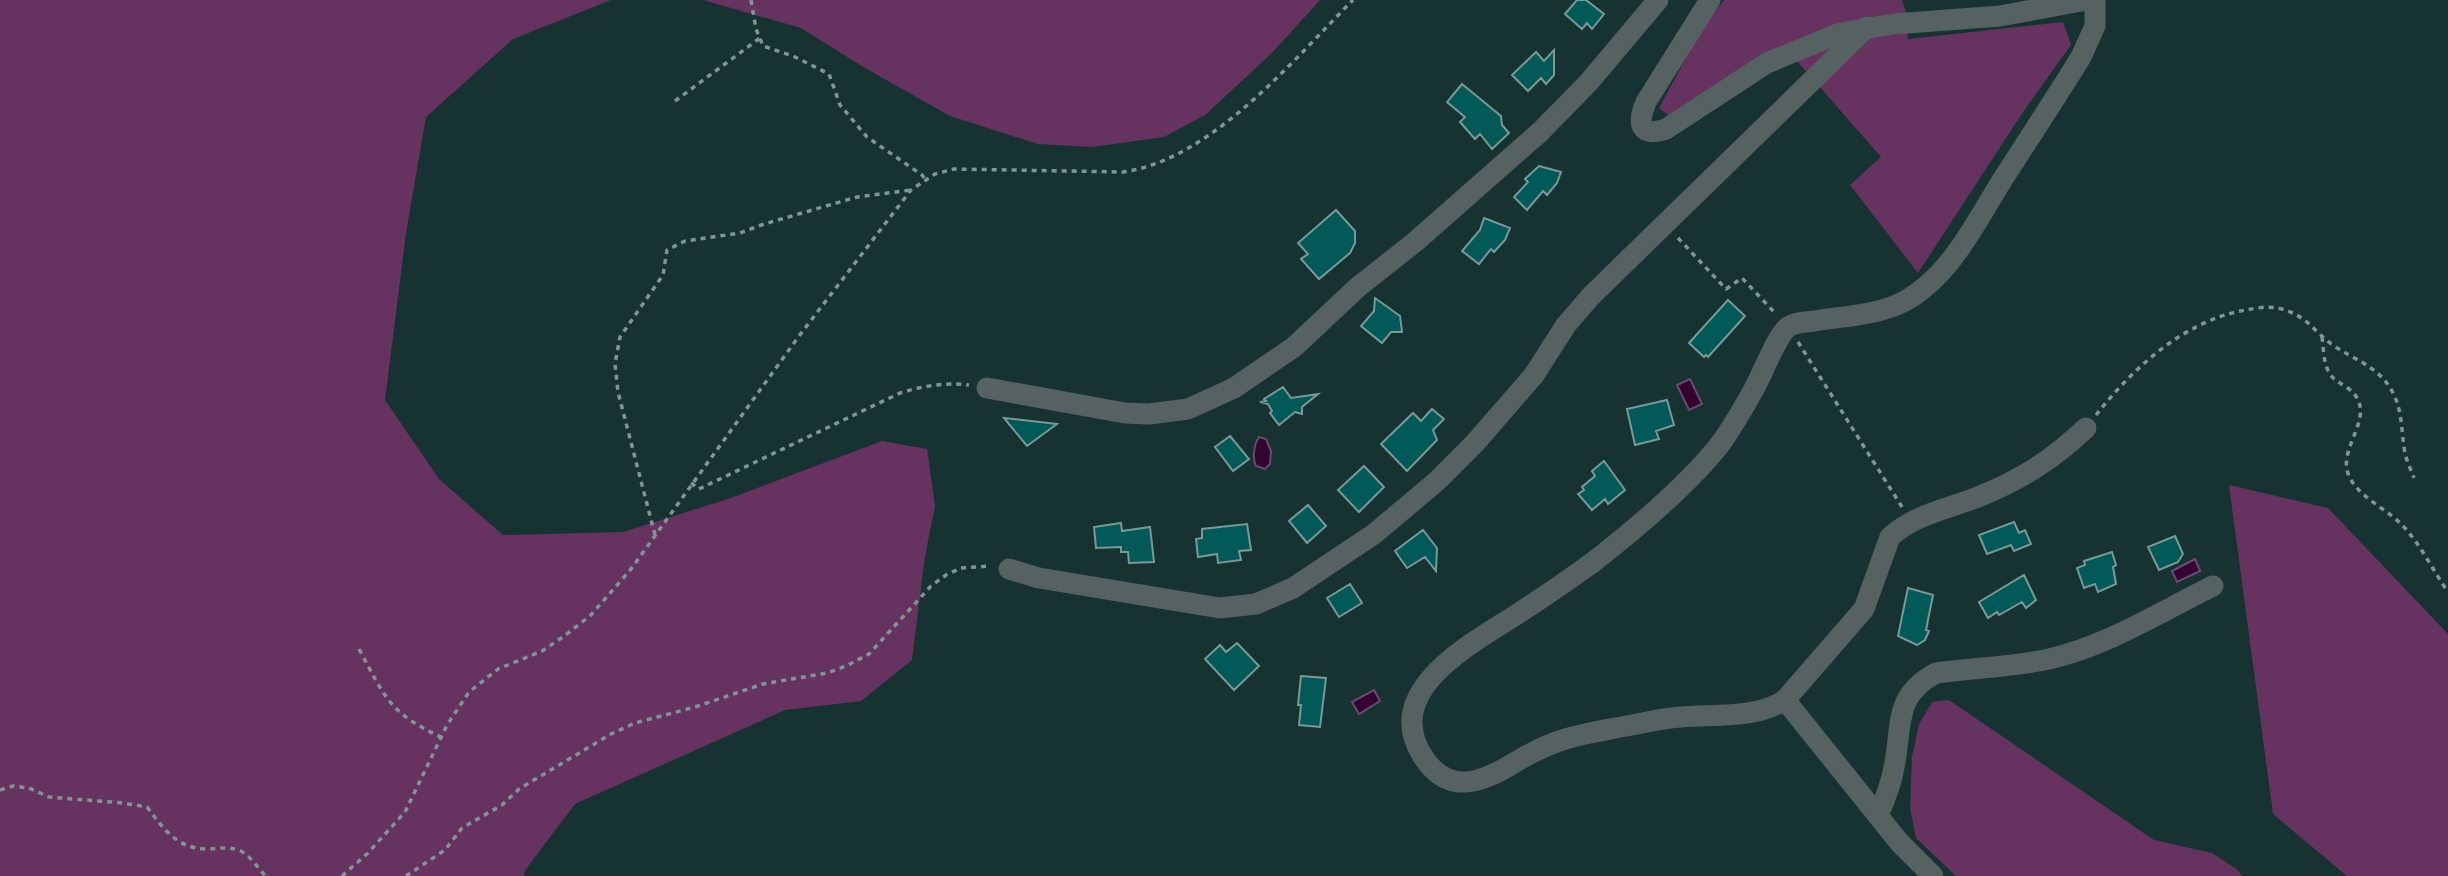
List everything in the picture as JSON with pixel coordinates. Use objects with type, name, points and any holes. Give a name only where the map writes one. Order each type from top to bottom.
[{"type":"street","points":[[986,388],[1125,413],[1149,414],[1188,409],[1243,383],[1294,347],[1358,287],[1415,242],[1540,132],[1589,82],[1658,0]]},
{"type":"street","points":[[1710,0],[1646,102],[1640,124],[1647,131],[1655,133],[1666,130],[1768,63],[1840,33],[1867,27],[2000,16],[2087,0]]},
{"type":"street","points":[[2086,428],[2059,454],[2005,485],[1911,521],[1890,537],[1864,609],[1784,701],[1765,710],[1675,717],[1560,739],[1496,774],[1466,783],[1446,778],[1428,763],[1416,743],[1411,716],[1428,682],[1448,661],[1594,561],[1656,508],[1708,458],[1723,441],[1788,327],[1798,323],[1874,311],[1901,303],[1951,262],[2081,57],[2095,26],[2095,0]]},
{"type":"street","points":[[1009,569],[1039,578],[1220,608],[1256,604],[1293,588],[1374,534],[1437,481],[1475,443],[1534,375],[1583,304],[1867,27]]},
{"type":"street","points":[[1878,815],[1890,787],[1905,701],[1913,687],[1921,680],[1936,673],[2049,659],[2081,649],[2213,586]]},
{"type":"street","points":[[1784,701],[1899,842],[1933,876]]},
{"type":"path","points":[[751,0],[756,29],[763,46],[793,56],[829,74],[839,105],[867,137],[922,174],[925,179]]},
{"type":"path","points":[[342,876],[368,853],[405,811],[441,737],[463,700],[478,684],[498,669],[542,650],[591,615],[631,569],[799,336],[911,190],[925,179],[954,169],[1123,172],[1145,169],[1167,161],[1209,137],[1236,114],[1353,0]]},
{"type":"path","points":[[675,101],[760,38]]},
{"type":"path","points":[[655,535],[618,392],[615,364],[620,337],[663,275],[667,250],[685,241],[740,233],[857,197],[911,190]]},
{"type":"path","points":[[1664,223],[1726,289],[1742,278],[1788,327],[1911,521]]},
{"type":"path","points":[[2086,428],[2120,386],[2176,339],[2223,314],[2276,308],[2306,319],[2322,337],[2369,366],[2392,390],[2402,421],[2405,455],[2414,478]]},
{"type":"path","points":[[2322,337],[2328,371],[2333,379],[2358,398],[2360,410],[2346,468],[2350,477],[2362,494],[2388,513],[2415,540],[2448,592]]},
{"type":"path","points":[[691,483],[699,489],[900,393],[947,384],[986,388]]},
{"type":"path","points":[[407,876],[445,850],[462,828],[502,805],[519,789],[611,734],[635,723],[695,707],[763,684],[827,673],[846,666],[869,654],[931,586],[946,575],[972,566],[1009,569]]},
{"type":"path","points":[[359,649],[393,707],[414,724],[441,737]]},
{"type":"path","points":[[0,790],[13,786],[29,788],[49,797],[147,807],[170,837],[181,844],[205,849],[222,847],[240,850],[265,876]]},
{"type":"shaded area","points":[[0,0],[611,0],[513,39],[426,117],[406,233],[385,400],[439,479],[503,535],[623,532],[731,498],[882,441],[927,449],[935,506],[925,556],[912,660],[861,701],[785,710],[575,804],[526,869],[524,876],[0,876]]},
{"type":"shaded area","points":[[703,0],[1320,0],[1273,52],[1205,115],[1164,137],[1092,147],[1038,144],[950,116],[801,28]]},
{"type":"shaded area","points":[[1724,0],[1902,0],[1906,12],[1908,39],[2063,22],[2071,45],[2023,112],[1918,273],[1850,185],[1881,157],[1784,46],[1669,116],[1659,108],[1701,30]]},
{"type":"shaded area","points":[[1690,379],[1702,404],[1689,410],[1677,385]]},
{"type":"shaded area","points":[[1259,437],[1266,439],[1271,451],[1270,464],[1265,469],[1256,466],[1254,460]]},
{"type":"shaded area","points":[[2229,485],[2328,508],[2448,634],[2448,876],[2347,876],[2273,814]]},
{"type":"shaded area","points":[[2195,559],[2200,571],[2177,582],[2172,571]]},
{"type":"shaded area","points":[[1374,690],[1380,701],[1359,714],[1352,702]]},
{"type":"shaded area","points":[[1949,700],[2154,840],[2212,853],[2238,870],[2242,876],[1956,876],[1916,838],[1910,808],[1912,757],[1919,724],[1932,702]]},
{"type":"building","points":[[1577,0],[1586,0],[1604,14],[1592,29],[1587,23],[1582,29],[1565,14]]},
{"type":"building","points":[[1554,50],[1554,75],[1546,84],[1541,78],[1528,91],[1512,75],[1536,52],[1544,61]]},
{"type":"building","points":[[1462,84],[1501,116],[1502,125],[1509,133],[1492,149],[1480,134],[1475,139],[1460,122],[1465,117],[1447,102]]},
{"type":"building","points":[[1539,166],[1561,172],[1557,183],[1547,195],[1543,191],[1527,210],[1514,197],[1528,182],[1525,179]]},
{"type":"building","points":[[1336,210],[1355,231],[1355,243],[1350,253],[1319,279],[1301,259],[1308,254],[1298,243]]},
{"type":"building","points":[[1484,218],[1510,228],[1505,240],[1494,252],[1491,249],[1479,264],[1462,251],[1480,230]]},
{"type":"building","points":[[1375,298],[1400,316],[1402,332],[1391,332],[1382,343],[1361,326],[1374,311]]},
{"type":"building","points":[[1728,300],[1745,316],[1708,357],[1704,357],[1689,343]]},
{"type":"building","points":[[1283,387],[1291,398],[1318,394],[1302,407],[1302,414],[1295,412],[1279,425],[1270,413],[1272,411],[1268,404],[1260,402],[1266,401],[1264,399]]},
{"type":"building","points":[[1667,400],[1674,425],[1656,431],[1659,439],[1635,445],[1627,409]]},
{"type":"building","points":[[1432,409],[1444,419],[1433,430],[1437,440],[1407,471],[1381,444],[1413,413],[1421,421]]},
{"type":"building","points":[[1004,418],[1057,424],[1027,446]]},
{"type":"building","points":[[1230,436],[1249,459],[1233,471],[1215,447]]},
{"type":"building","points":[[1604,461],[1625,490],[1608,504],[1605,499],[1592,510],[1578,494],[1595,476],[1592,471]]},
{"type":"building","points":[[1364,466],[1384,487],[1359,512],[1338,490]]},
{"type":"building","points":[[1308,505],[1326,526],[1307,543],[1289,521]]},
{"type":"building","points":[[2014,522],[2019,533],[2025,530],[2031,544],[2014,551],[2011,545],[1987,554],[1979,535]]},
{"type":"building","points":[[1121,523],[1122,531],[1150,527],[1154,562],[1129,563],[1128,552],[1121,552],[1121,547],[1096,548],[1094,527]]},
{"type":"building","points":[[1247,524],[1251,550],[1239,551],[1241,560],[1218,563],[1217,554],[1198,557],[1196,539],[1202,538],[1202,529]]},
{"type":"building","points":[[1423,530],[1437,548],[1436,571],[1425,557],[1407,568],[1395,551]]},
{"type":"building","points":[[2175,536],[2183,554],[2178,562],[2159,570],[2148,547]]},
{"type":"building","points":[[2112,552],[2116,565],[2113,567],[2116,584],[2098,592],[2095,584],[2084,588],[2077,568],[2085,565],[2084,561]]},
{"type":"building","points":[[2024,575],[2036,600],[2026,608],[2022,602],[1988,618],[1979,602]]},
{"type":"building","points":[[1350,584],[1362,603],[1339,617],[1327,598]]},
{"type":"building","points":[[1908,588],[1933,595],[1926,630],[1929,631],[1925,640],[1917,645],[1898,636]]},
{"type":"building","points":[[1237,643],[1259,666],[1234,690],[1205,659],[1220,645],[1226,652]]},
{"type":"building","points":[[1301,676],[1326,678],[1320,727],[1299,725]]}]
